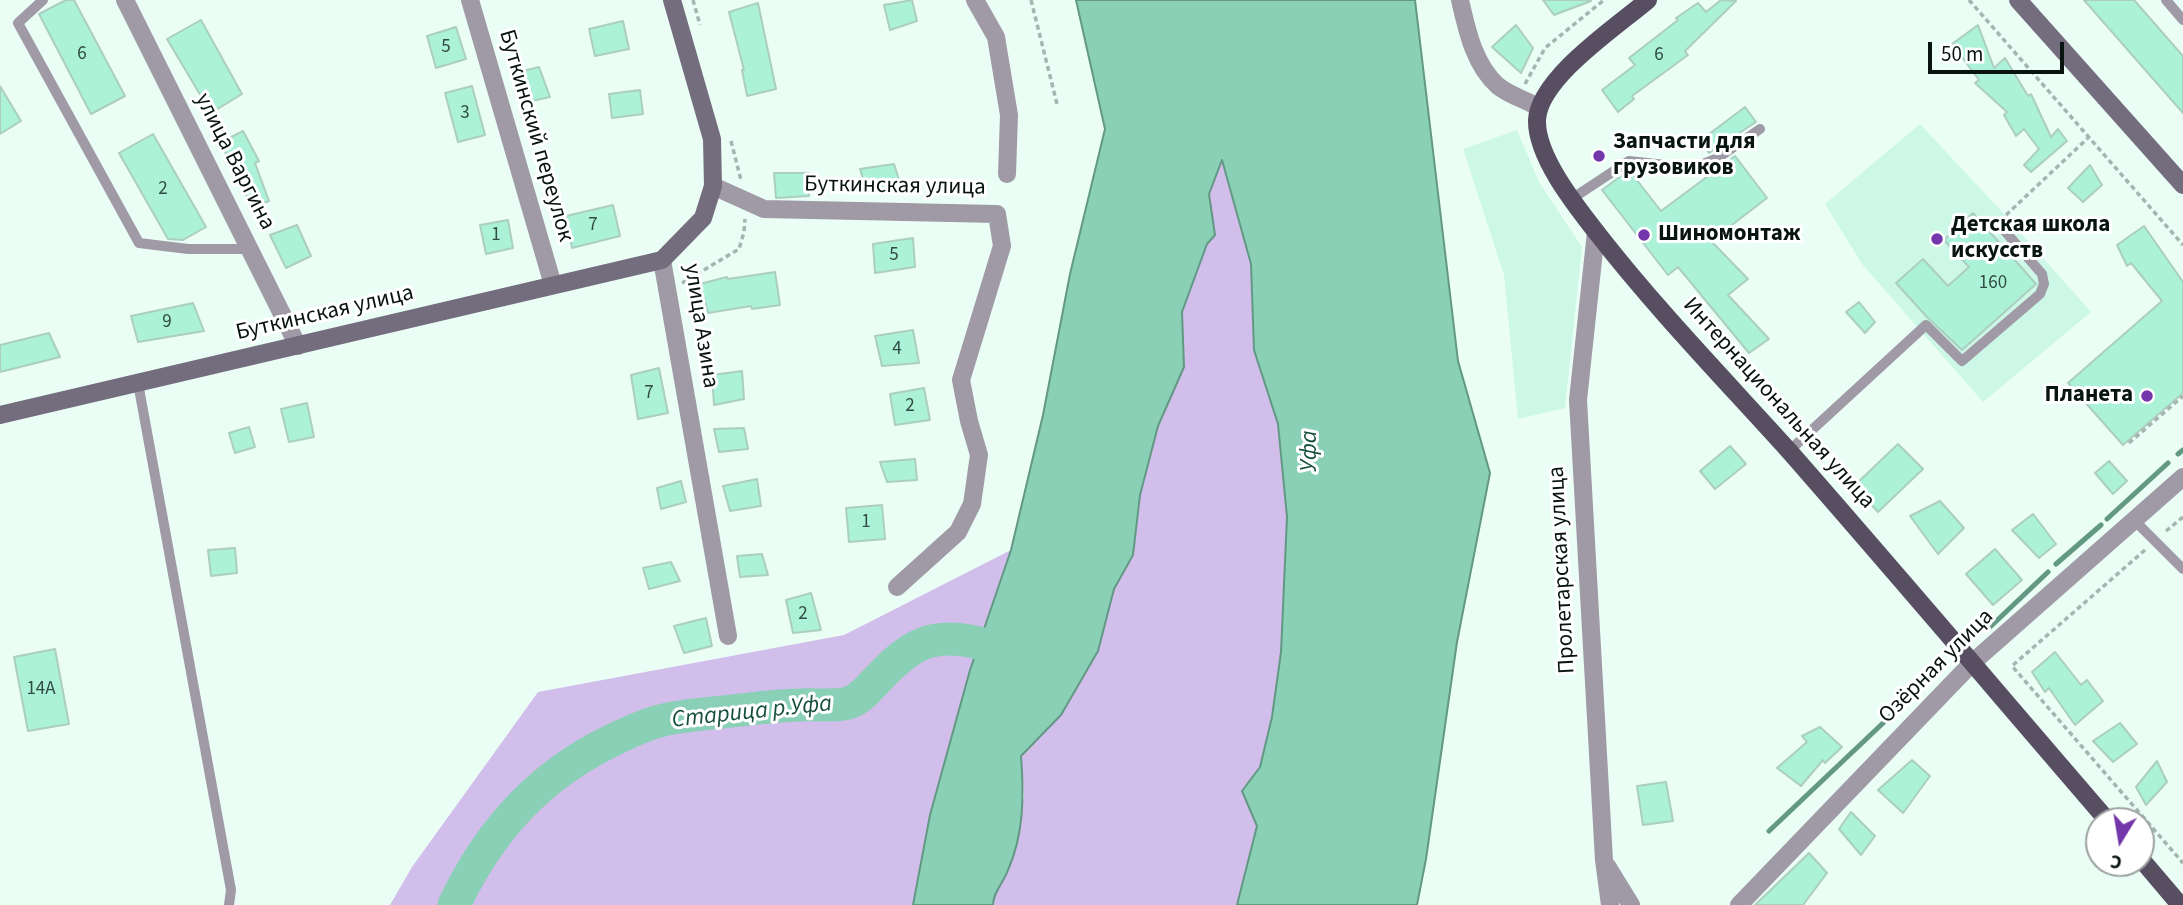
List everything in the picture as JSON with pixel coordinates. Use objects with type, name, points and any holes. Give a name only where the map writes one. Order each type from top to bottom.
[{"type":"main road","points":[[1538,107],[1556,78],[1648,0]]},
{"type":"main road","name":"Интернациональная улица","points":[[1538,107],[1539,139],[1555,173],[1596,232],[1686,339],[1789,451],[2096,807]]},
{"type":"main road","points":[[2155,876],[2180,905]]},
{"type":"street","name":"улица Варгина","points":[[125,0],[298,346]]},
{"type":"street","name":"Буткинский переулок","points":[[470,0],[553,285]]},
{"type":"street","name":"улица Азина","points":[[672,0],[712,139],[713,186],[703,218],[662,260],[728,636]]},
{"type":"street","points":[[975,0],[996,37],[1009,115],[1007,174]]},
{"type":"street","points":[[1460,0],[1469,36],[1484,70],[1500,87],[1538,107]]},
{"type":"street","points":[[2018,0],[2183,186]]},
{"type":"street","name":"Буткинская улица","points":[[713,186],[764,209],[997,214],[1002,246],[961,380],[979,455],[972,504],[958,532],[897,587]]},
{"type":"street","name":"Пролетарская улица","points":[[1596,232],[1578,400],[1604,860],[1610,905]]},
{"type":"street","name":"Буткинская улица","points":[[0,415],[662,260]]},
{"type":"street","name":"Озёрная улица","points":[[1739,905],[1972,663],[2183,477]]},
{"type":"street","points":[[1604,860],[1631,905]]},
{"type":"lane","points":[[43,0],[18,23],[139,243],[188,249],[250,249]]},
{"type":"lane","points":[[2166,0],[2183,20]]},
{"type":"lane","points":[[1573,198],[1629,161],[1693,168],[1718,158],[1760,129]]},
{"type":"lane","points":[[1789,451],[1926,325],[1962,361],[2040,294],[2044,284],[2042,274],[1997,222]]},
{"type":"lane","points":[[138,383],[231,890],[229,905]]},
{"type":"lane","points":[[2133,519],[2183,569]]},
{"type":"path","points":[[1031,0],[1058,104]]},
{"type":"path","points":[[1519,96],[1545,48],[1604,0]]},
{"type":"path","points":[[1969,0],[2183,245]]},
{"type":"path","points":[[1997,222],[2089,137]]},
{"type":"path","points":[[2129,443],[2183,396]]},
{"type":"path","points":[[2183,516],[2012,666],[2183,863]]},
{"type":"shaded area","name":"Детская школа искусств","points":[[1920,124],[2091,312],[1983,402],[1862,264],[1825,204]]},
{"type":"shaded area","points":[[1517,130],[1539,182],[1582,247],[1565,408],[1518,419],[1504,275],[1463,149]]},
{"type":"shaded area","points":[[1222,159],[1251,264],[1254,350],[1278,424],[1287,517],[1281,652],[1272,717],[1260,767],[1242,791],[1257,826],[1237,905],[993,905],[993,899],[1009,870],[1024,796],[1021,756],[1061,715],[1098,651],[1114,589],[1133,555],[1140,495],[1158,426],[1184,367],[1182,312],[1207,244],[1215,235],[1209,194]]},
{"type":"shaded area","points":[[1011,550],[970,670],[930,815],[913,905],[390,905],[412,867],[538,692],[844,635]]},
{"type":"water","name":"Уфа","points":[[1076,0],[1415,0],[1458,361],[1490,473],[1457,642],[1417,905],[1237,905],[1257,826],[1242,791],[1260,767],[1272,717],[1281,652],[1287,517],[1278,424],[1254,350],[1251,264],[1222,160],[1209,194],[1215,235],[1207,244],[1182,312],[1184,367],[1158,426],[1140,495],[1133,555],[1114,589],[1098,651],[1061,715],[1021,756],[1020,828],[1006,874],[993,905],[913,905],[930,815],[970,670],[1011,550],[1043,415],[1070,274],[1105,129]]},
{"type":"building","points":[[66,0],[74,0],[125,96],[91,114],[39,14]]},
{"type":"building","points":[[912,0],[917,21],[890,30],[884,5]]},
{"type":"building","points":[[1543,0],[1590,0],[1591,1],[1554,15]]},
{"type":"building","points":[[1721,0],[1736,1],[1685,51],[1688,55],[1632,96],[1634,99],[1618,112],[1602,90],[1635,65],[1629,58],[1698,3],[1706,12]]},
{"type":"building","points":[[2084,0],[2134,0],[2183,56],[2183,113]]},
{"type":"building","points":[[758,3],[776,89],[747,96],[744,70],[729,12]]},
{"type":"building","points":[[201,20],[242,94],[211,113],[167,39]]},
{"type":"building","points":[[623,21],[629,49],[595,56],[589,29]]},
{"type":"building","points":[[1516,25],[1533,48],[1521,73],[1492,47]]},
{"type":"building","points":[[1978,25],[1994,68],[2005,58],[2028,96],[2031,94],[2051,137],[2058,129],[2067,141],[2031,172],[2024,165],[2039,149],[2024,129],[2016,136],[2004,115],[2007,112],[1975,83],[1979,80],[1952,44]]},
{"type":"building","points":[[456,27],[466,59],[436,68],[427,36]]},
{"type":"building","points":[[539,67],[550,97],[523,103],[511,74]]},
{"type":"building","points":[[0,86],[21,121],[0,134]]},
{"type":"building","points":[[472,86],[485,135],[458,142],[445,93]]},
{"type":"building","points":[[640,90],[643,114],[612,118],[609,94]]},
{"type":"building","points":[[1745,107],[1756,122],[1709,153],[1700,141]]},
{"type":"building","points":[[243,131],[259,161],[255,163],[269,201],[250,208],[242,182],[220,143]]},
{"type":"building","points":[[153,134],[206,227],[183,240],[168,239],[119,153]]},
{"type":"building","points":[[1735,156],[1767,198],[1711,241],[1748,279],[1728,295],[1769,339],[1749,353],[1678,267],[1668,275],[1602,190],[1629,170],[1661,211]]},
{"type":"building","points":[[894,164],[901,186],[867,192],[860,169]]},
{"type":"building","points":[[2090,165],[2102,185],[2083,202],[2068,188]]},
{"type":"building","points":[[774,173],[809,173],[809,196],[776,198]]},
{"type":"building","points":[[613,205],[620,236],[572,248],[566,216]]},
{"type":"building","name":"Детская школа искусств","points":[[1973,213],[2036,284],[1962,350],[1896,283],[1923,259],[1948,286],[1969,267],[1944,240]]},
{"type":"building","points":[[508,220],[513,248],[486,254],[480,225]]},
{"type":"building","points":[[297,225],[311,256],[286,268],[270,235]]},
{"type":"building","points":[[2144,226],[2183,282],[2183,393],[2123,445],[2068,383],[2162,301],[2131,263],[2127,266],[2117,245]]},
{"type":"building","points":[[913,238],[915,267],[875,273],[873,244]]},
{"type":"building","points":[[775,272],[780,305],[752,309],[751,306],[708,313],[700,284],[727,277]]},
{"type":"building","points":[[1859,302],[1875,322],[1865,333],[1846,312]]},
{"type":"building","points":[[193,303],[204,331],[138,342],[131,316]]},
{"type":"building","points":[[913,330],[919,363],[882,366],[875,336]]},
{"type":"building","points":[[49,333],[60,357],[0,372],[0,345]]},
{"type":"building","points":[[659,368],[668,413],[638,419],[631,375]]},
{"type":"building","points":[[742,371],[744,399],[714,405],[712,375]]},
{"type":"building","points":[[924,388],[930,420],[895,425],[890,394]]},
{"type":"building","points":[[307,403],[314,437],[289,442],[281,409]]},
{"type":"building","points":[[249,427],[255,447],[235,453],[229,433]]},
{"type":"building","points":[[744,428],[748,449],[719,452],[714,429]]},
{"type":"building","points":[[1898,444],[1923,469],[1878,512],[1854,486]]},
{"type":"building","points":[[1730,446],[1746,464],[1715,489],[1700,471]]},
{"type":"building","points":[[915,459],[917,480],[887,482],[880,462]]},
{"type":"building","points":[[2109,461],[2127,481],[2113,494],[2095,473]]},
{"type":"building","points":[[757,479],[761,506],[730,511],[723,486]]},
{"type":"building","points":[[681,481],[686,502],[661,509],[657,488]]},
{"type":"building","points":[[1940,501],[1964,528],[1938,554],[1910,516]]},
{"type":"building","points":[[882,505],[885,539],[849,542],[846,508]]},
{"type":"building","points":[[2033,514],[2056,544],[2039,558],[2012,530]]},
{"type":"building","points":[[235,548],[237,573],[211,576],[208,550]]},
{"type":"building","points":[[1995,549],[2022,580],[1993,605],[1966,574]]},
{"type":"building","points":[[762,554],[768,575],[740,577],[737,556]]},
{"type":"building","points":[[671,562],[680,581],[649,589],[643,568]]},
{"type":"building","points":[[811,593],[821,630],[793,633],[786,600]]},
{"type":"building","points":[[706,618],[712,646],[684,653],[674,626]]},
{"type":"building","points":[[55,649],[69,724],[28,731],[14,657]]},
{"type":"building","points":[[2055,652],[2081,685],[2087,680],[2103,701],[2075,725],[2049,688],[2045,692],[2032,672]]},
{"type":"building","points":[[2120,723],[2137,744],[2113,762],[2093,741]]},
{"type":"building","points":[[1820,727],[1842,747],[1825,763],[1823,760],[1801,786],[1777,768],[1807,742],[1802,736]]},
{"type":"building","points":[[1912,760],[1930,776],[1903,813],[1878,790]]},
{"type":"building","points":[[2157,761],[2167,782],[2146,805],[2136,787]]},
{"type":"building","points":[[1666,782],[1673,821],[1643,825],[1637,786]]},
{"type":"building","points":[[1851,812],[1875,836],[1861,855],[1839,829]]},
{"type":"building","points":[[1809,853],[1827,873],[1803,905],[1755,905]]},
{"type":"waterway","points":[[2178,454],[2183,450]]},
{"type":"waterway","points":[[2107,519],[2168,463]]},
{"type":"waterway","points":[[2056,564],[2101,525]]},
{"type":"waterway","points":[[1989,628],[2048,572]]},
{"type":"waterway","name":"Старица р.Уфа","points":[[454,905],[483,853],[519,808],[562,770],[613,740],[650,724],[684,716],[848,703],[864,693],[900,658],[922,644],[947,639],[979,643]]},
{"type":"waterway","points":[[1769,831],[1937,672]]},
{"type":"place","name":"Запчасти для грузовиков","points":[[1599,156]]},
{"type":"place","name":"Шиномонтаж","points":[[1644,235]]},
{"type":"place","name":"Детская школа искусств","points":[[1937,239]]},
{"type":"place","name":"Планета","points":[[2147,396]]}]
